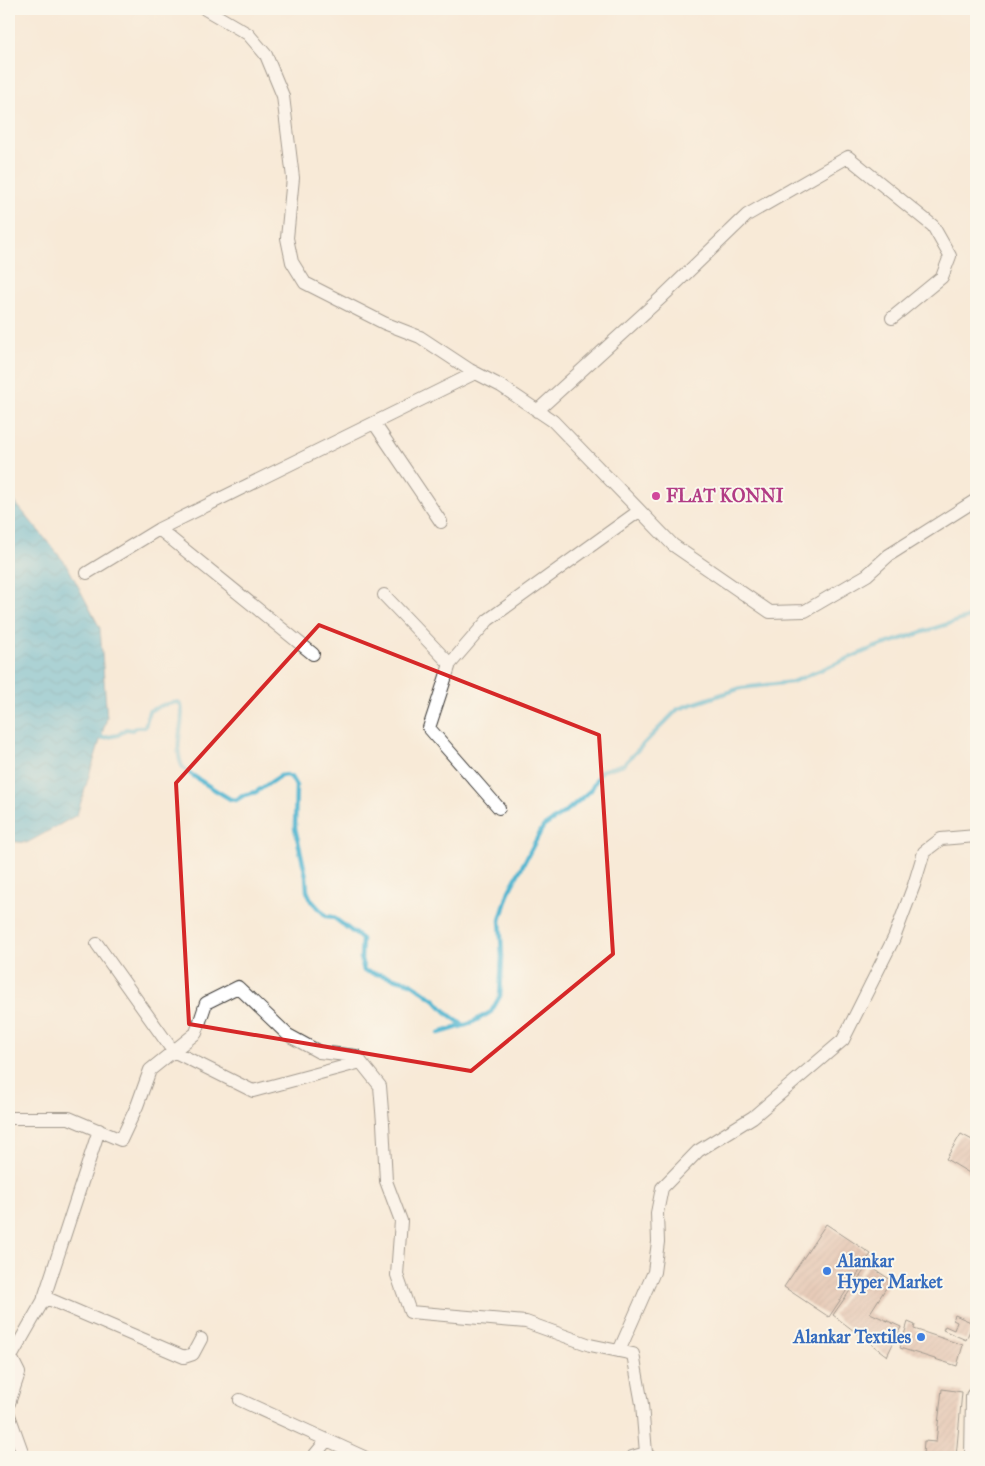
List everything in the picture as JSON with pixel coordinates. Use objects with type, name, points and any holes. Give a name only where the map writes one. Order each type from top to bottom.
[{"type":"main road","points":[[975,1457],[976,1397]]},
{"type":"street","points":[[206,9],[248,34],[266,55],[283,96],[293,178],[287,238],[292,262],[305,283],[384,323],[420,337],[476,373],[501,386],[553,421],[673,546],[770,612],[805,612],[866,575],[889,555],[976,500]]},
{"type":"street","points":[[537,411],[662,297],[747,215],[848,157],[933,226],[950,256],[942,277],[892,318]]},
{"type":"street","points":[[87,573],[159,529],[476,373]]},
{"type":"street","points":[[374,423],[441,522]]},
{"type":"street","points":[[499,808],[429,728],[450,664],[488,620],[639,511]]},
{"type":"street","points":[[159,529],[312,654]]},
{"type":"street","points":[[384,595],[450,664]]},
{"type":"street","points":[[619,1351],[654,1272],[658,1242],[657,1212],[662,1188],[698,1151],[753,1117],[842,1040],[894,938],[924,852],[941,840],[976,836]]},
{"type":"street","points":[[97,944],[173,1051],[252,1090],[361,1062]]},
{"type":"street","points":[[9,1118],[69,1118],[121,1140],[137,1106],[150,1070],[196,1033],[206,1003],[238,987],[288,1035],[319,1052],[356,1056],[380,1086],[386,1181],[401,1222],[397,1275],[410,1312],[526,1322],[590,1345],[633,1354],[642,1404],[648,1455],[632,1457]]},
{"type":"street","points":[[9,1403],[19,1373],[10,1357],[44,1297],[99,1130]]},
{"type":"street","points":[[44,1297],[184,1357],[194,1354],[201,1339]]},
{"type":"street","points":[[240,1400],[364,1457]]},
{"type":"street","points":[[9,1415],[24,1457]]},
{"type":"street","points":[[313,1457],[327,1440]]},
{"type":"highlighted area","points":[[319,625],[599,735],[613,954],[471,1071],[189,1024],[176,783]]},
{"type":"water","points":[[9,495],[67,565],[100,628],[107,718],[77,815],[27,843],[9,841]]},
{"type":"building","points":[[961,1134],[976,1142],[976,1177],[946,1159]]},
{"type":"building","name":"Alankar Hyper Market","points":[[826,1224],[871,1254],[829,1317],[784,1287]]},
{"type":"building","points":[[868,1265],[891,1280],[870,1313],[901,1327],[887,1356],[833,1315]]},
{"type":"building","points":[[955,1315],[973,1323],[966,1340],[943,1330],[945,1326],[954,1330],[957,1322],[953,1320]]},
{"type":"building","name":"Alankar Textiles","points":[[908,1322],[915,1325],[914,1329],[963,1345],[957,1366],[900,1348]]},
{"type":"building","points":[[942,1389],[962,1392],[956,1457],[923,1455],[924,1441],[936,1442]]},
{"type":"waterway","points":[[439,1033],[469,1024],[491,1012],[500,996],[502,957],[500,920],[509,891],[543,827],[569,809],[591,790],[601,771],[624,764],[678,709],[741,688],[792,682],[873,648],[976,615]]},
{"type":"waterway","points":[[98,732],[103,738],[118,735],[126,729],[132,730],[137,727],[145,727],[149,711],[163,705],[178,702],[181,705],[182,714],[178,746],[180,760],[184,769],[196,778],[230,799],[236,800],[244,795],[256,792],[280,776],[286,775],[291,777],[296,786],[295,828],[306,876],[307,891],[311,900],[326,916],[333,917],[362,939],[361,959],[364,971],[411,983],[435,1000],[448,1014],[463,1025]]},
{"type":"place","name":"FLAT KONNI","points":[[656,496]]},
{"type":"place","name":"Alankar Hyper Market","points":[[827,1271]]},
{"type":"place","name":"Alankar Textiles","points":[[921,1337]]}]
